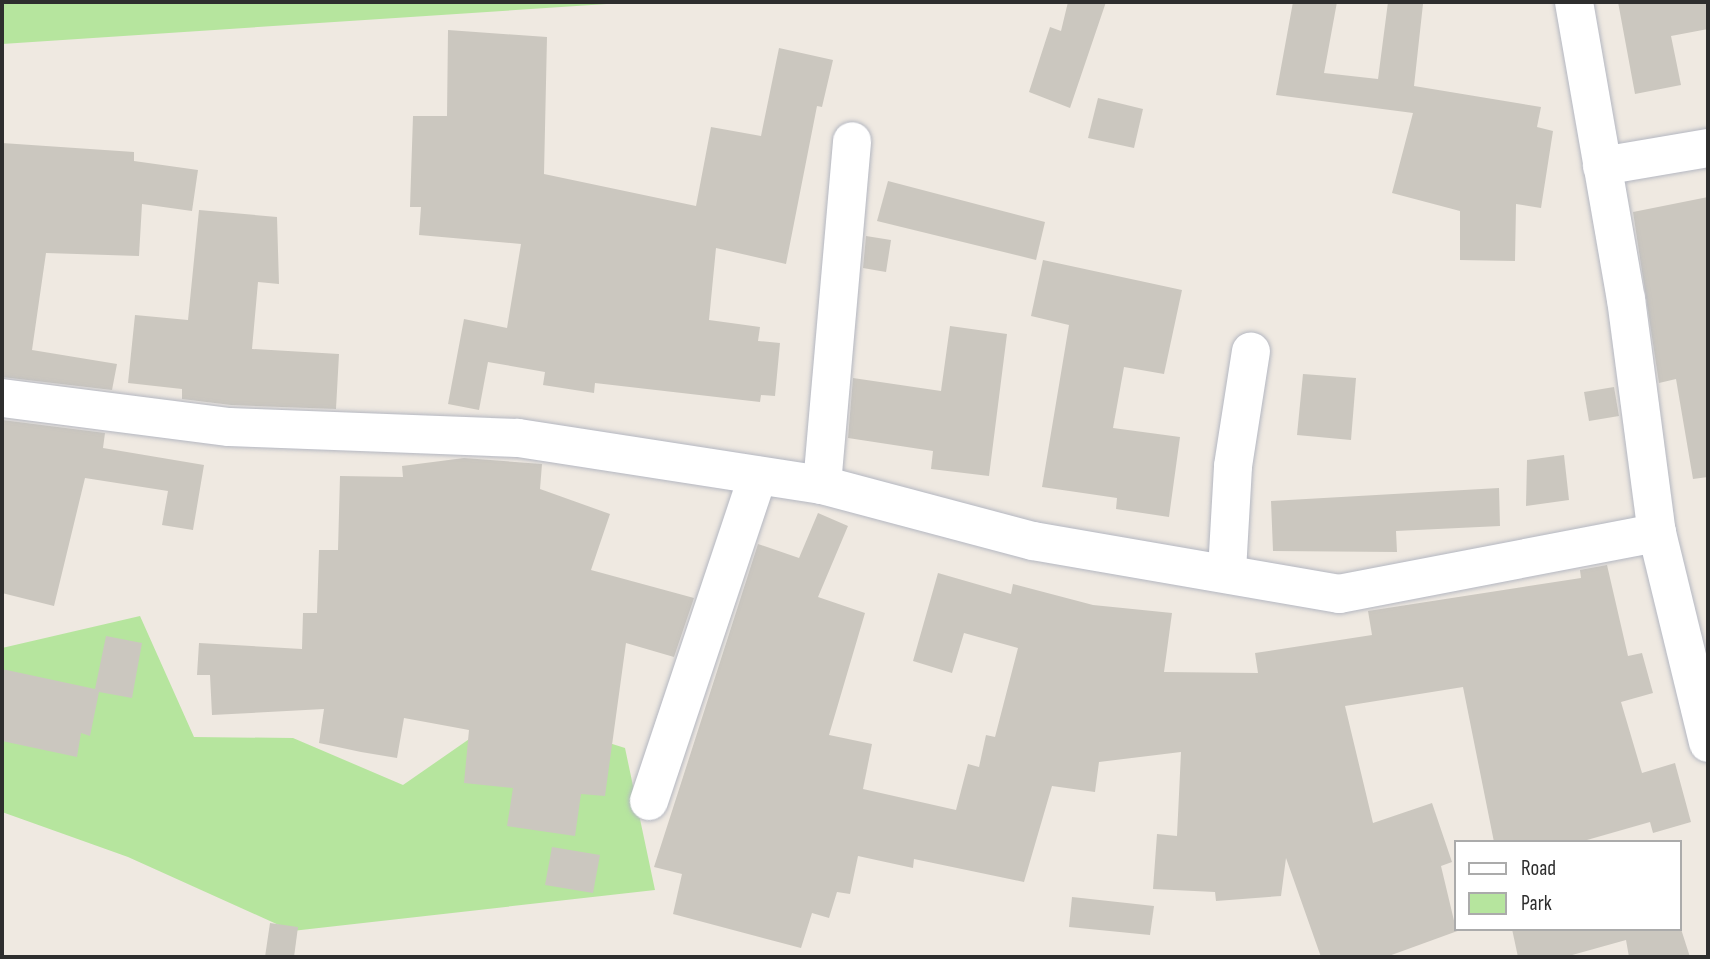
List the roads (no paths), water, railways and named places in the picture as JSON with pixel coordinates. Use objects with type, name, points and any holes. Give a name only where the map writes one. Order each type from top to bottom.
[{"type":"street","points":[[1574,2],[1602,166],[1657,533],[1695,616],[1708,743]]},
{"type":"street","points":[[822,485],[852,141]]},
{"type":"street","points":[[1602,166],[1708,148]]},
{"type":"street","points":[[1227,570],[1233,466],[1251,351]]},
{"type":"street","points":[[2,398],[229,428],[517,438],[822,485],[1033,541],[1227,570],[1339,594],[1657,533]]},
{"type":"street","points":[[649,801],[758,476]]}]
